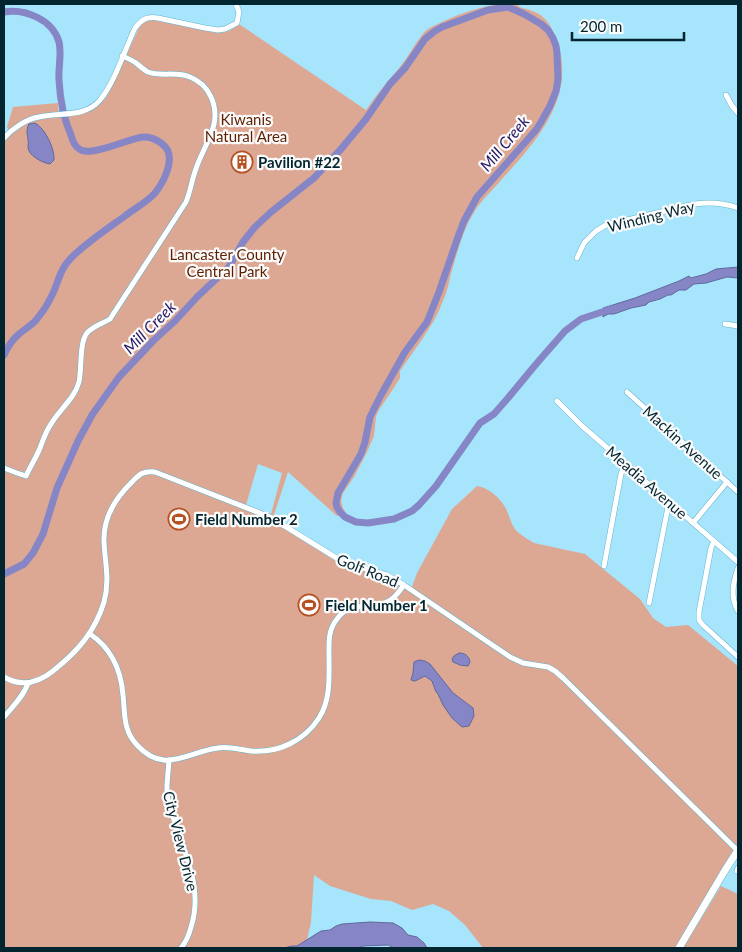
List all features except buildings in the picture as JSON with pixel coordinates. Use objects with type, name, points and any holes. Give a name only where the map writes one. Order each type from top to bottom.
[{"type":"highway","points":[[679,948],[738,850]]},
{"type":"street","points":[[4,138],[20,125],[38,117],[75,114],[94,106],[110,84],[135,28],[145,18],[158,18],[212,30],[225,29],[237,23],[238,12],[236,4]]},
{"type":"street","points":[[4,468],[26,476],[51,422],[78,386],[83,341],[94,328],[110,319],[186,202],[198,163],[214,124],[215,108],[207,89],[201,83],[183,74],[150,72],[122,56]]},
{"type":"street","points":[[726,95],[738,113]]},
{"type":"street","name":"Winding Way","points":[[577,258],[584,242],[596,231],[606,226],[700,203],[719,203],[738,208]]},
{"type":"street","points":[[725,324],[738,326]]},
{"type":"street","name":"Mackin Avenue","points":[[627,392],[738,492]]},
{"type":"street","name":"Meadia Avenue","points":[[557,401],[581,425],[738,562]]},
{"type":"street","points":[[604,566],[622,468],[625,463]]},
{"type":"street","name":"Golf Road","points":[[28,683],[43,678],[53,671],[90,634],[100,613],[106,592],[107,569],[104,539],[110,510],[118,498],[141,474],[148,471],[155,472],[270,517],[343,562],[388,575],[510,658],[523,663],[548,667],[555,671],[738,850]]},
{"type":"street","points":[[693,523],[727,482]]},
{"type":"street","points":[[648,603],[669,502]]},
{"type":"street","points":[[714,540],[699,620],[738,657]]},
{"type":"street","points":[[738,568],[733,589],[738,611]]},
{"type":"street","points":[[90,634],[107,650],[119,671],[126,725],[132,740],[149,755],[169,760],[180,759],[224,747],[259,751],[273,750],[286,746],[302,737],[322,713],[329,685],[329,637],[337,618],[354,607],[389,601],[404,585]]},
{"type":"street","points":[[4,677],[15,682],[28,683],[4,717]]},
{"type":"street","name":"City View Drive","points":[[169,760],[168,800],[187,857],[195,907],[187,940],[181,948]]},
{"type":"green space","name":"Lancaster County Central Park","points":[[501,4],[516,4],[539,14],[546,20],[555,36],[561,57],[562,77],[559,96],[551,114],[529,148],[483,200],[469,220],[460,243],[447,291],[438,312],[427,333],[400,371],[400,378],[379,410],[376,416],[374,436],[354,477],[343,493],[341,501],[346,513],[337,516],[288,472],[272,521],[336,561],[350,568],[380,575],[410,592],[417,573],[452,509],[477,486],[481,487],[490,491],[500,500],[515,529],[524,537],[534,543],[585,554],[640,599],[653,618],[666,627],[688,625],[738,666],[738,843],[675,948],[483,948],[465,925],[449,911],[433,904],[412,910],[391,901],[371,899],[330,886],[314,875],[311,922],[307,940],[297,946],[284,948],[4,948],[4,141],[11,134],[7,127],[13,107],[58,103],[59,117],[79,114],[96,107],[107,96],[139,28],[145,22],[154,20],[219,33],[230,30],[239,24],[366,110],[426,31],[456,16]],"holes":[[[258,464],[282,473],[271,514],[246,505]]]},
{"type":"green space","points":[[721,886],[738,894],[738,948],[683,948]]},
{"type":"water","points":[[35,123],[46,134],[51,145],[54,160],[50,164],[41,161],[28,150],[27,128],[29,124]]},
{"type":"water","points":[[738,267],[738,278],[727,277],[706,283],[694,284],[686,290],[679,290],[646,305],[608,314],[603,317],[603,308],[635,298],[689,276],[691,278],[716,269]]},
{"type":"water","points":[[459,653],[465,654],[468,657],[470,662],[468,666],[453,662],[454,656]]},
{"type":"water","points":[[419,660],[430,664],[453,693],[473,708],[474,716],[469,726],[462,727],[452,718],[443,705],[432,681],[425,676],[415,681],[411,680],[414,662]]},
{"type":"water","points":[[393,923],[402,928],[408,935],[417,937],[427,948],[394,948],[388,945],[358,948],[284,948],[297,946],[321,931],[330,930],[342,924]]},
{"type":"waterway","name":"Mill Creek","points":[[4,574],[24,564],[33,553],[43,534],[57,488],[78,441],[92,415],[119,377],[229,267],[243,242],[255,227],[314,178],[341,149],[366,119],[390,84],[405,68],[425,39],[442,27],[488,10],[508,7],[524,14],[541,24],[553,38],[557,53],[558,79],[556,91],[550,106],[536,130],[477,197],[464,221],[427,322],[405,352],[370,417],[361,454],[338,493],[336,503],[340,512],[345,517],[356,522],[368,523],[394,519],[412,511],[436,486],[480,423],[494,414],[565,331],[581,319],[611,309]]},
{"type":"waterway","name":"Mill Creek","points":[[4,12],[21,12],[37,17],[51,27],[56,34],[60,47],[59,80],[62,108],[73,140],[78,148],[83,151],[100,150],[146,137],[161,143],[168,151],[169,156],[166,173],[155,193],[144,203],[90,241],[71,258],[63,268],[52,296],[43,310],[34,322],[14,339],[4,355]]},
{"type":"place","name":"Pavilion #22","points":[[242,162]]},
{"type":"place","name":"Field Number 2","points":[[179,519]]},
{"type":"place","name":"Field Number 1","points":[[309,605]]},
{"type":"park label","name":"Kiwanis Natural Area","points":[[246,128]]}]
